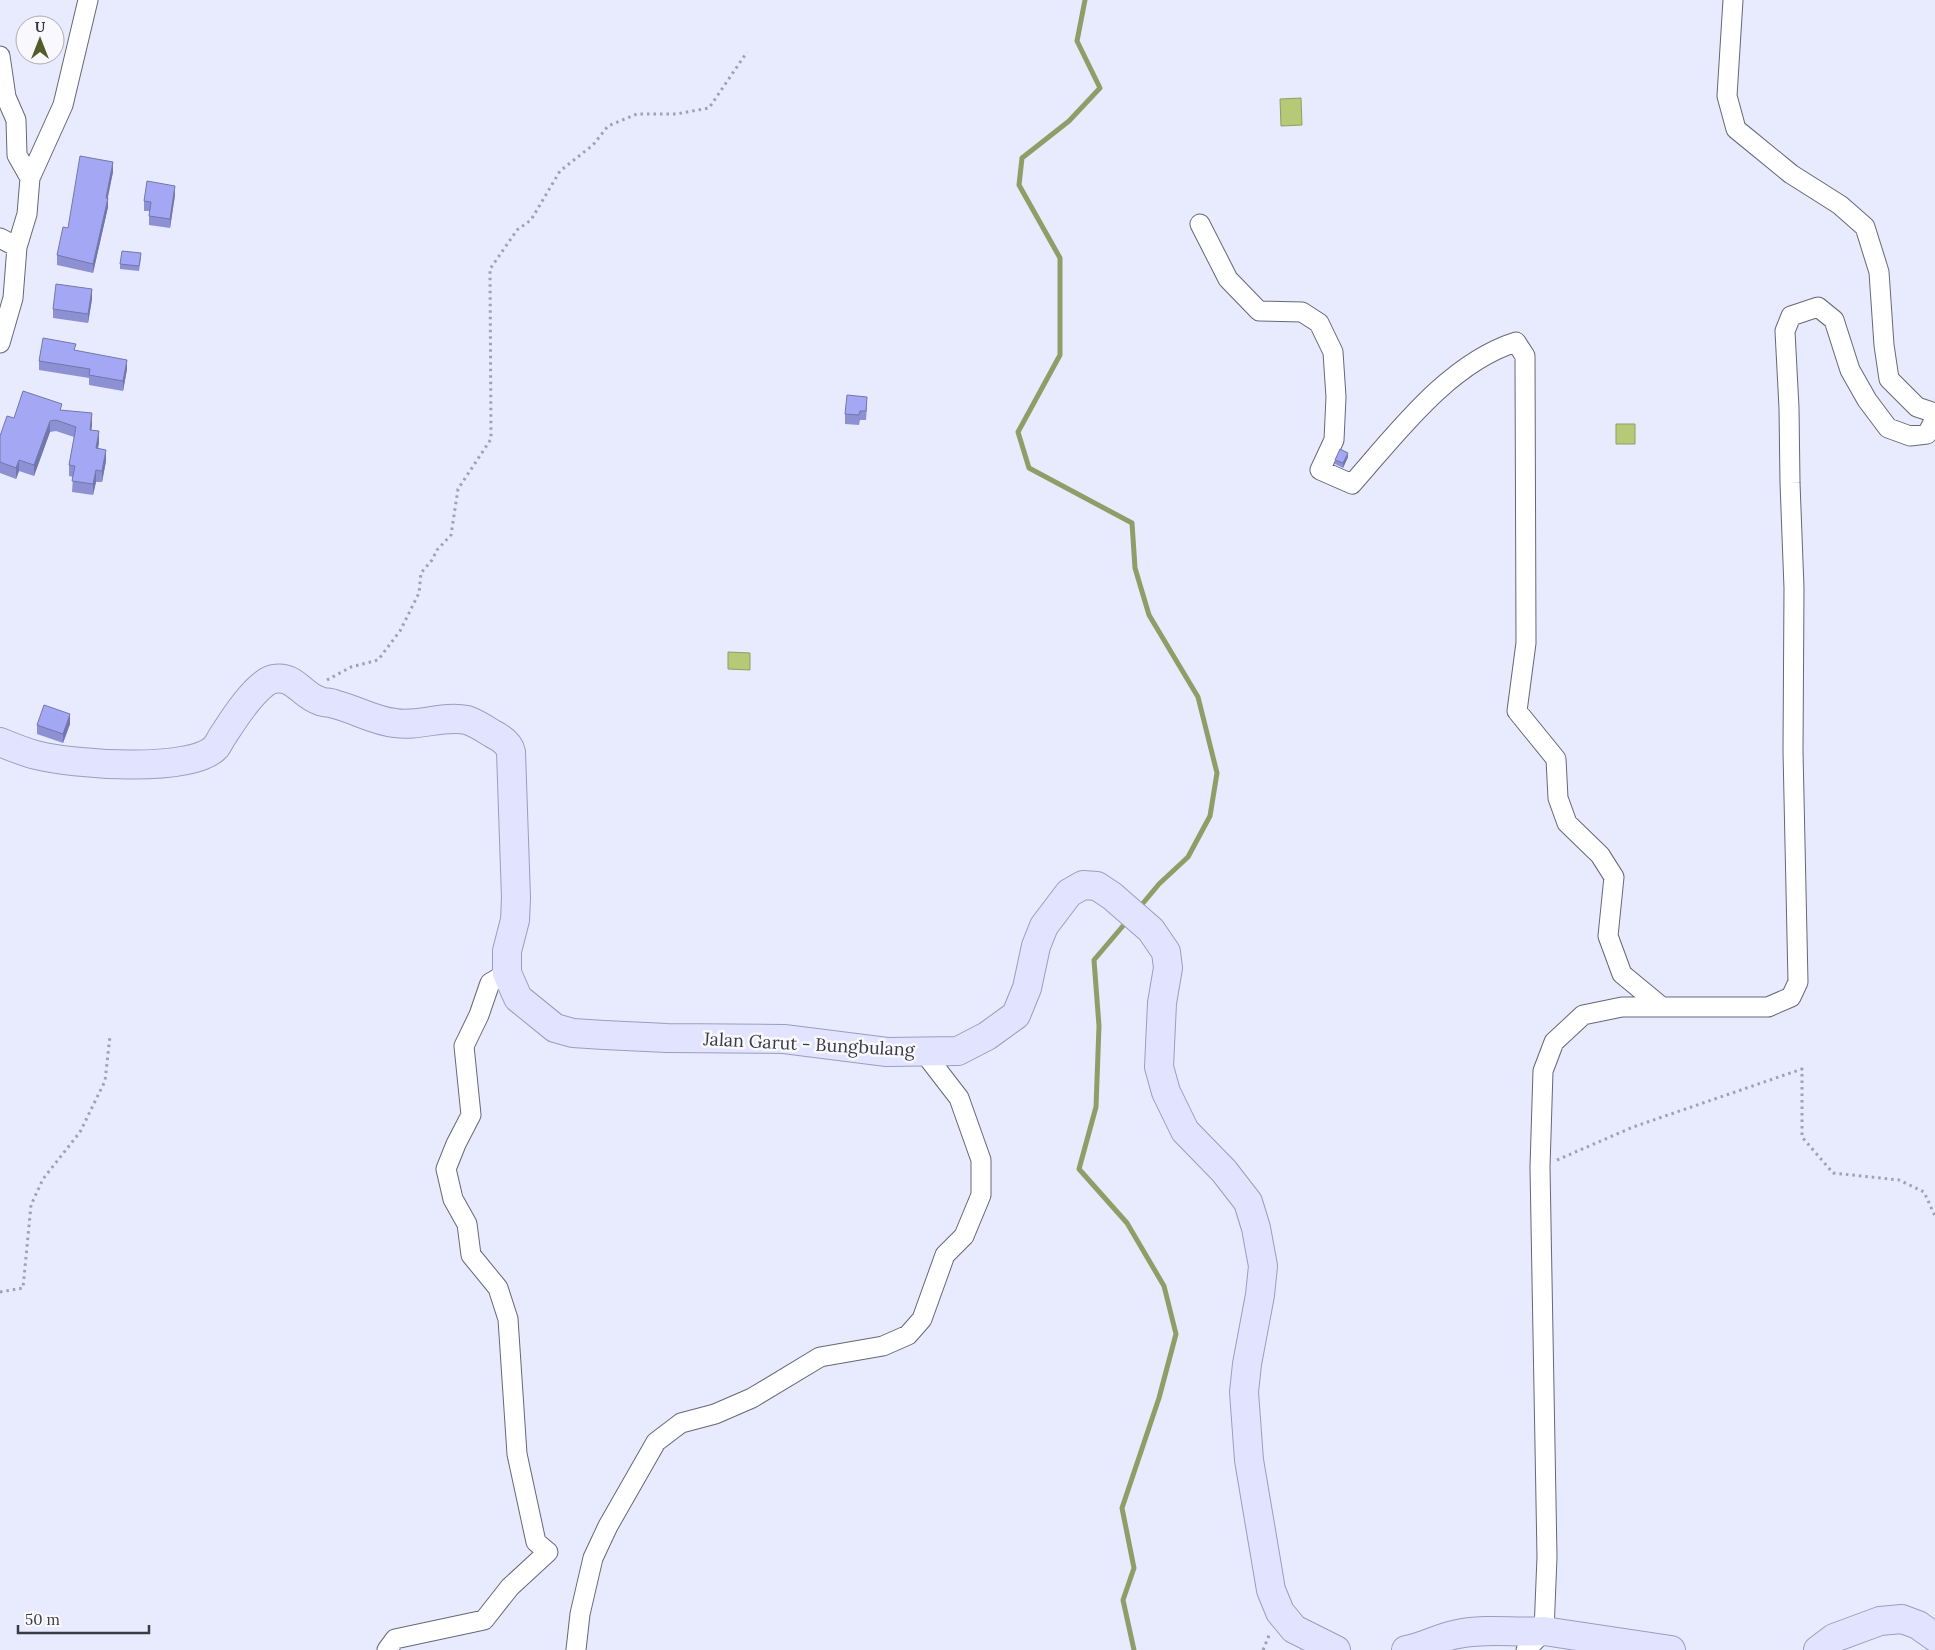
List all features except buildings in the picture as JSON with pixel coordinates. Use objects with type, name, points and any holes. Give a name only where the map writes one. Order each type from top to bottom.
[{"type":"main road","name":"Jalan Garut - Bungbulang","points":[[0,742],[35,755],[79,763],[166,763],[194,759],[216,747],[254,693],[268,681],[274,679],[289,679],[319,701],[394,723],[421,723],[442,719],[465,720],[475,723],[499,737],[508,745],[511,752],[512,826],[516,878],[515,920],[507,951],[507,973],[518,998],[555,1028],[573,1033],[668,1038],[784,1039],[887,1052],[922,1050],[958,1051],[987,1036],[1016,1015],[1026,988],[1036,946],[1044,926],[1069,892],[1083,885],[1096,886],[1112,896],[1151,930],[1166,952],[1168,968],[1162,1003],[1159,1067],[1166,1092],[1185,1131],[1224,1171],[1248,1202],[1256,1228],[1263,1266],[1244,1392],[1249,1460],[1271,1590],[1280,1612],[1294,1629],[1336,1650]]},
{"type":"main road","points":[[1818,1650],[1834,1638],[1880,1621],[1902,1619],[1918,1625],[1935,1637]]},
{"type":"main road","points":[[1406,1650],[1457,1634],[1498,1630],[1525,1632],[1535,1640],[1665,1649]]},
{"type":"street","points":[[0,343],[13,298],[17,247],[27,214],[30,178],[62,105],[88,0]]},
{"type":"street","points":[[1733,0],[1727,96],[1736,130],[1792,174],[1840,205],[1865,227],[1879,272],[1884,344],[1889,379],[1917,407],[1935,413]]},
{"type":"street","points":[[0,56],[6,97],[16,120],[17,155],[30,178]]},
{"type":"street","points":[[1200,224],[1228,279],[1259,311],[1302,312],[1319,323],[1333,352],[1336,397],[1334,440],[1320,470],[1352,484],[1421,405],[1454,376],[1501,347],[1516,342],[1525,356],[1526,643],[1517,711],[1556,759],[1558,798],[1567,823],[1600,856],[1614,877],[1608,936],[1622,974],[1662,1007]]},
{"type":"street","points":[[0,238],[17,247]]},
{"type":"street","points":[[1535,1640],[1547,1557],[1540,1167],[1543,1071],[1554,1042],[1583,1014],[1622,1007],[1768,1007],[1791,997],[1798,982],[1793,751],[1794,588],[1790,483],[1790,408],[1784,331],[1792,316],[1818,307],[1834,320],[1850,370],[1867,400],[1888,428],[1910,436],[1927,434],[1935,419]]},
{"type":"street","points":[[387,1650],[395,1638],[484,1620],[510,1587],[548,1552],[536,1542],[517,1454],[508,1319],[498,1288],[471,1255],[467,1224],[453,1199],[446,1169],[471,1115],[464,1046],[479,1015],[490,983],[507,973]]},
{"type":"street","points":[[576,1650],[580,1614],[593,1558],[608,1526],[656,1442],[680,1423],[715,1414],[752,1398],[820,1357],[883,1346],[908,1335],[922,1319],[945,1255],[964,1236],[980,1195],[980,1160],[959,1098],[922,1050]]},
{"type":"path","points":[[310,696],[329,678],[351,667],[378,660],[400,631],[419,593],[421,573],[432,560],[437,550],[451,535],[458,489],[491,439],[490,270],[495,262],[517,230],[531,220],[560,171],[593,145],[608,126],[637,114],[676,114],[709,108],[747,52]]},
{"type":"path","points":[[0,1292],[23,1288],[31,1205],[44,1180],[80,1132],[105,1081],[110,1036]]},
{"type":"path","points":[[1540,1167],[1634,1127],[1802,1069],[1802,1137],[1833,1173],[1899,1180],[1924,1192],[1935,1216]]},
{"type":"shaded area","points":[[1301,98],[1302,125],[1281,126],[1280,99]]},
{"type":"shaded area","points":[[1616,424],[1635,424],[1635,444],[1616,444]]},
{"type":"shaded area","points":[[728,652],[750,653],[750,670],[728,669]]},
{"type":"waterway","points":[[1085,0],[1077,41],[1100,88],[1069,121],[1022,158],[1019,185],[1060,258],[1060,355],[1018,432],[1029,468],[1132,523],[1135,568],[1149,615],[1198,697],[1217,773],[1210,816],[1188,857],[1159,884],[1139,908]]},
{"type":"waterway","points":[[1128,920],[1094,960],[1099,1026],[1096,1107],[1079,1169],[1127,1223],[1164,1286],[1176,1334],[1159,1398],[1122,1508],[1134,1568],[1123,1600],[1134,1650]]}]
